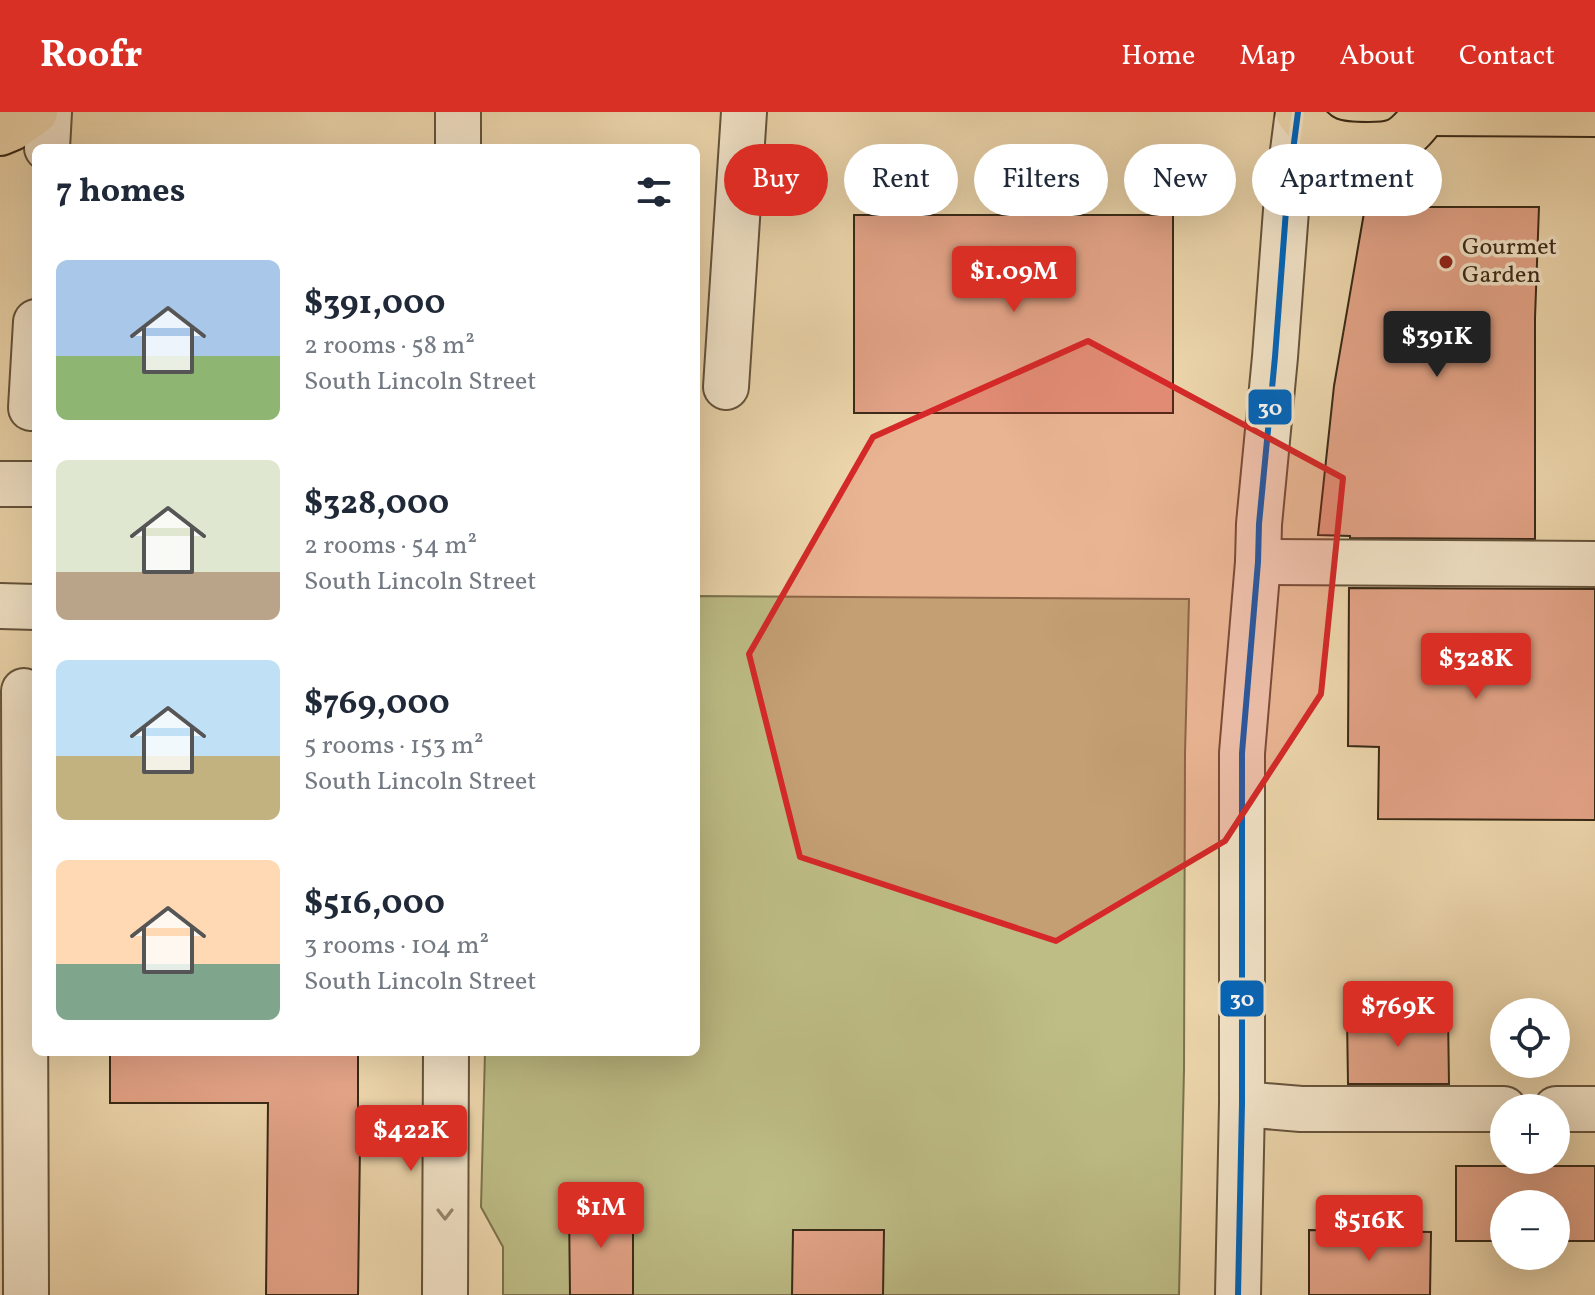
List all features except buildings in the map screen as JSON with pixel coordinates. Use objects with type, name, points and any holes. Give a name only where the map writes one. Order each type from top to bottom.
[{"type":"main road","points":[[0,133],[35,112]]},
{"type":"main road","points":[[1298,112],[1321,137],[1346,145],[1394,142],[1414,128],[1426,112],[1595,114]]},
{"type":"street","points":[[47,144],[49,112]]},
{"type":"street","points":[[458,112],[458,144]]},
{"type":"street","points":[[726,387],[744,112]]},
{"type":"street","points":[[1238,1295],[1242,1104],[1242,753],[1287,197],[1298,112]]},
{"type":"street","points":[[22,408],[32,347]]},
{"type":"street","points":[[0,484],[32,484]]},
{"type":"street","points":[[1258,562],[1595,564]]},
{"type":"street","points":[[0,606],[32,607]]},
{"type":"street","points":[[20,691],[26,1295]]},
{"type":"street","points":[[445,1295],[446,1056]]},
{"type":"street","points":[[1242,1104],[1301,1109],[1490,1109]]},
{"type":"street","points":[[1570,1109],[1595,1109]]},
{"type":"highlighted area","points":[[1088,341],[1343,478],[1321,694],[1225,841],[1056,941],[800,857],[749,654],[873,437]]},
{"type":"shaded area","points":[[700,596],[1189,599],[1179,1295],[503,1295],[503,1247],[481,1207],[485,1056],[700,1056]]},
{"type":"transit line","name":"30","points":[[1238,1295],[1242,1104],[1242,753],[1287,197],[1298,112]]},
{"type":"place","name":"Gourmet Garden","points":[[1446,262]]}]
